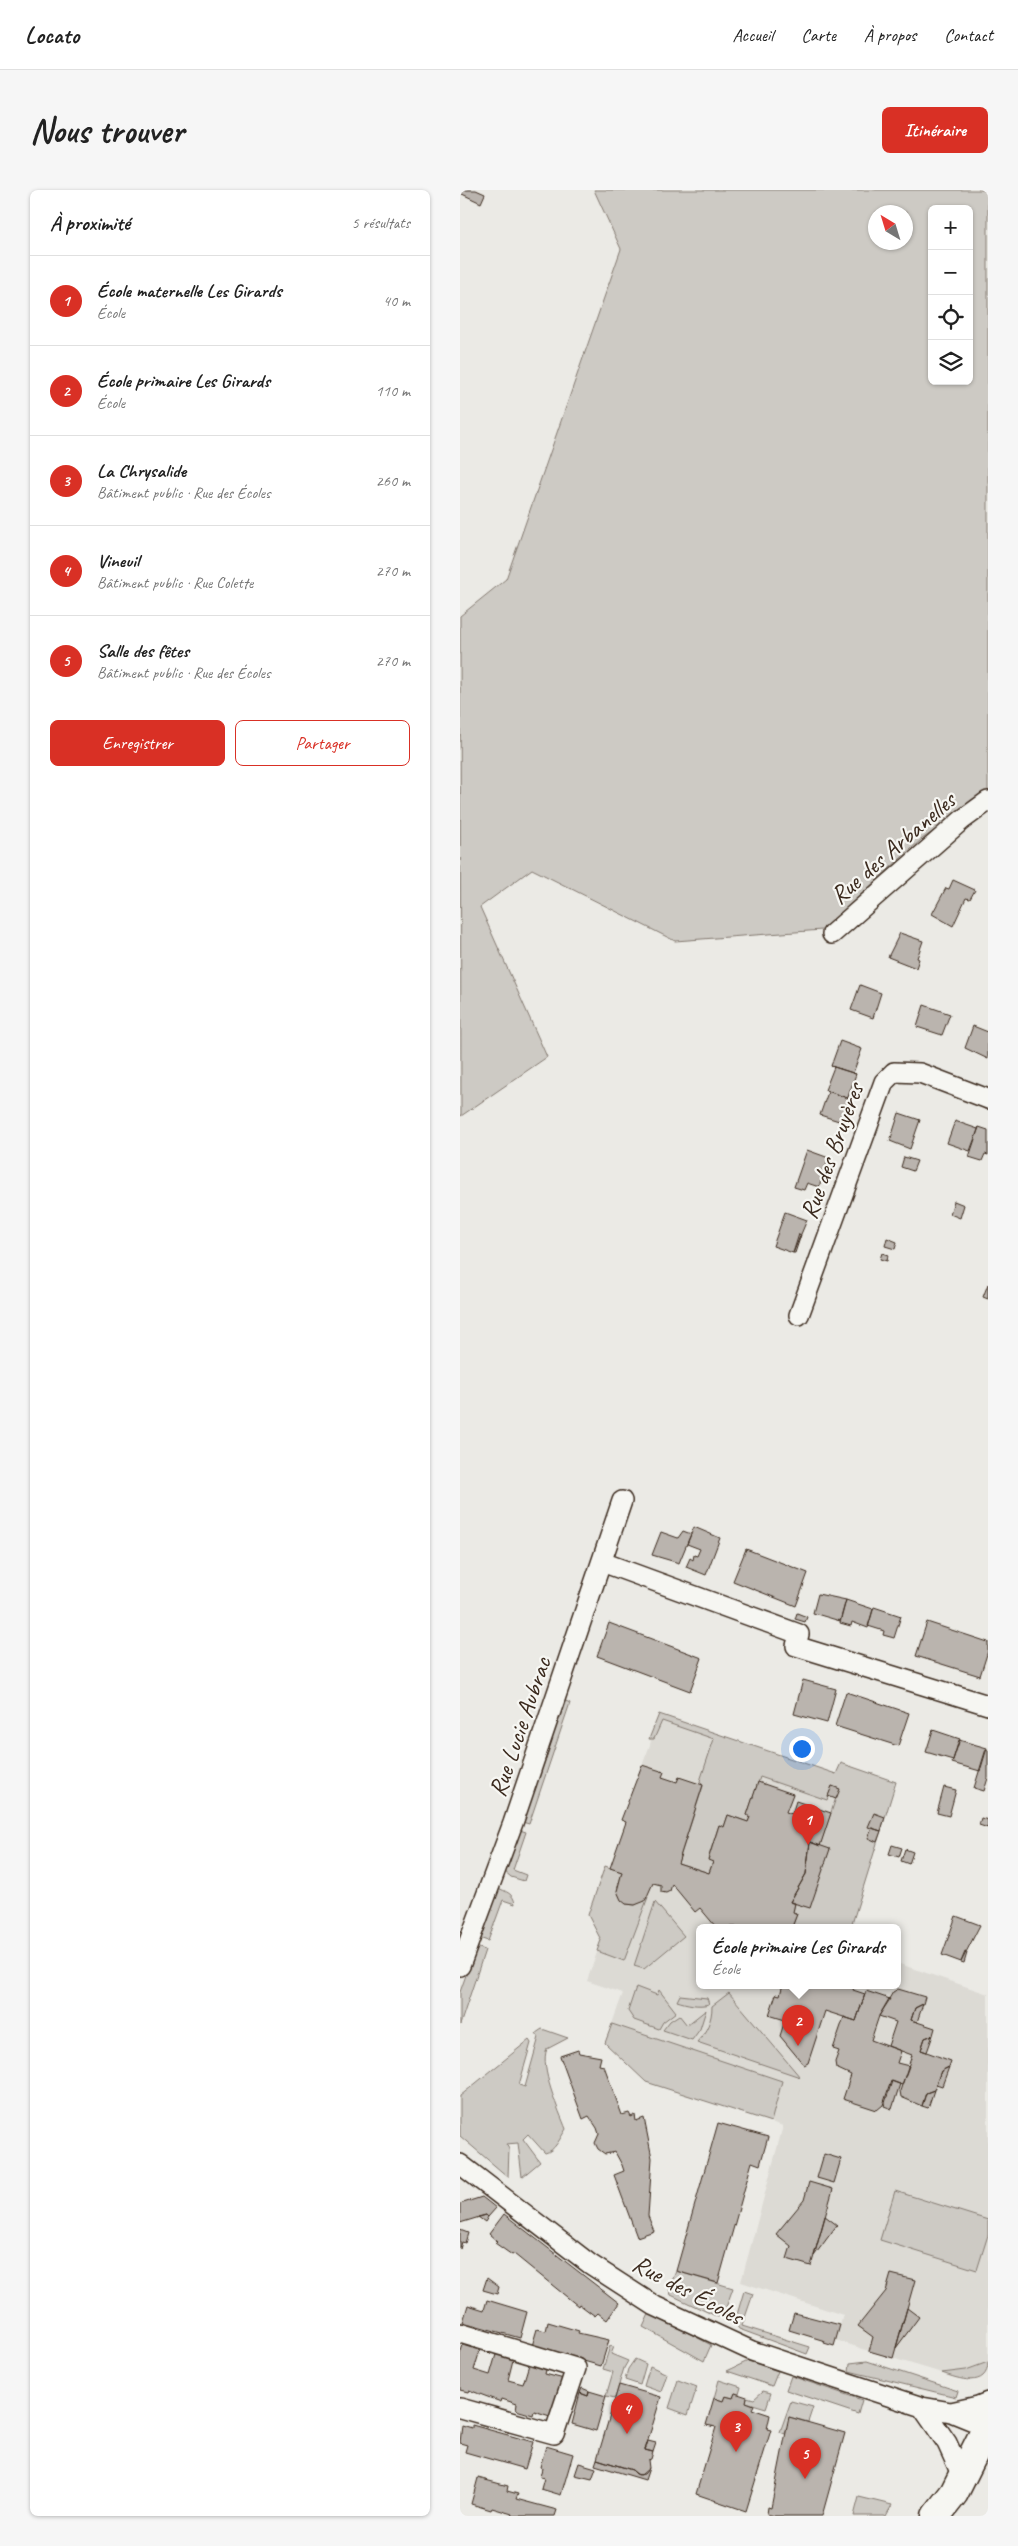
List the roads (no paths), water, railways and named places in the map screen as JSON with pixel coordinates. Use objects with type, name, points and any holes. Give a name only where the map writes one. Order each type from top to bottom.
[{"type":"street","name":"Rue des Arbanelles","points":[[832,934],[962,820],[988,800]]},
{"type":"street","name":"Rue des Bruyères","points":[[799,1315],[884,1082],[894,1072],[920,1073],[988,1099]]},
{"type":"street","name":"Rue Lucie Aubrac","points":[[460,1966],[513,1823],[622,1501]]},
{"type":"street","points":[[602,1562],[799,1634],[796,1646],[988,1705]]},
{"type":"street","name":"Rue des Écoles","points":[[460,2164],[590,2264],[654,2306],[752,2351],[922,2407],[988,2420]]},
{"type":"street","points":[[460,2333],[576,2368],[554,2434],[460,2408]]},
{"type":"street","points":[[922,2407],[947,2443],[958,2484]]},
{"type":"street","points":[[936,2516],[958,2484],[988,2420]]},
{"type":"street","points":[[958,2484],[988,2461]]},
{"type":"place","name":"École maternelle Les Girards","points":[[808,1845]]},
{"type":"place","name":"École primaire Les Girards","points":[[798,2046]]},
{"type":"place","name":"Vineuil","points":[[627,2434]]},
{"type":"place","name":"La Chrysalide","points":[[736,2452]]},
{"type":"place","name":"Salle des fêtes","points":[[805,2479]]}]
